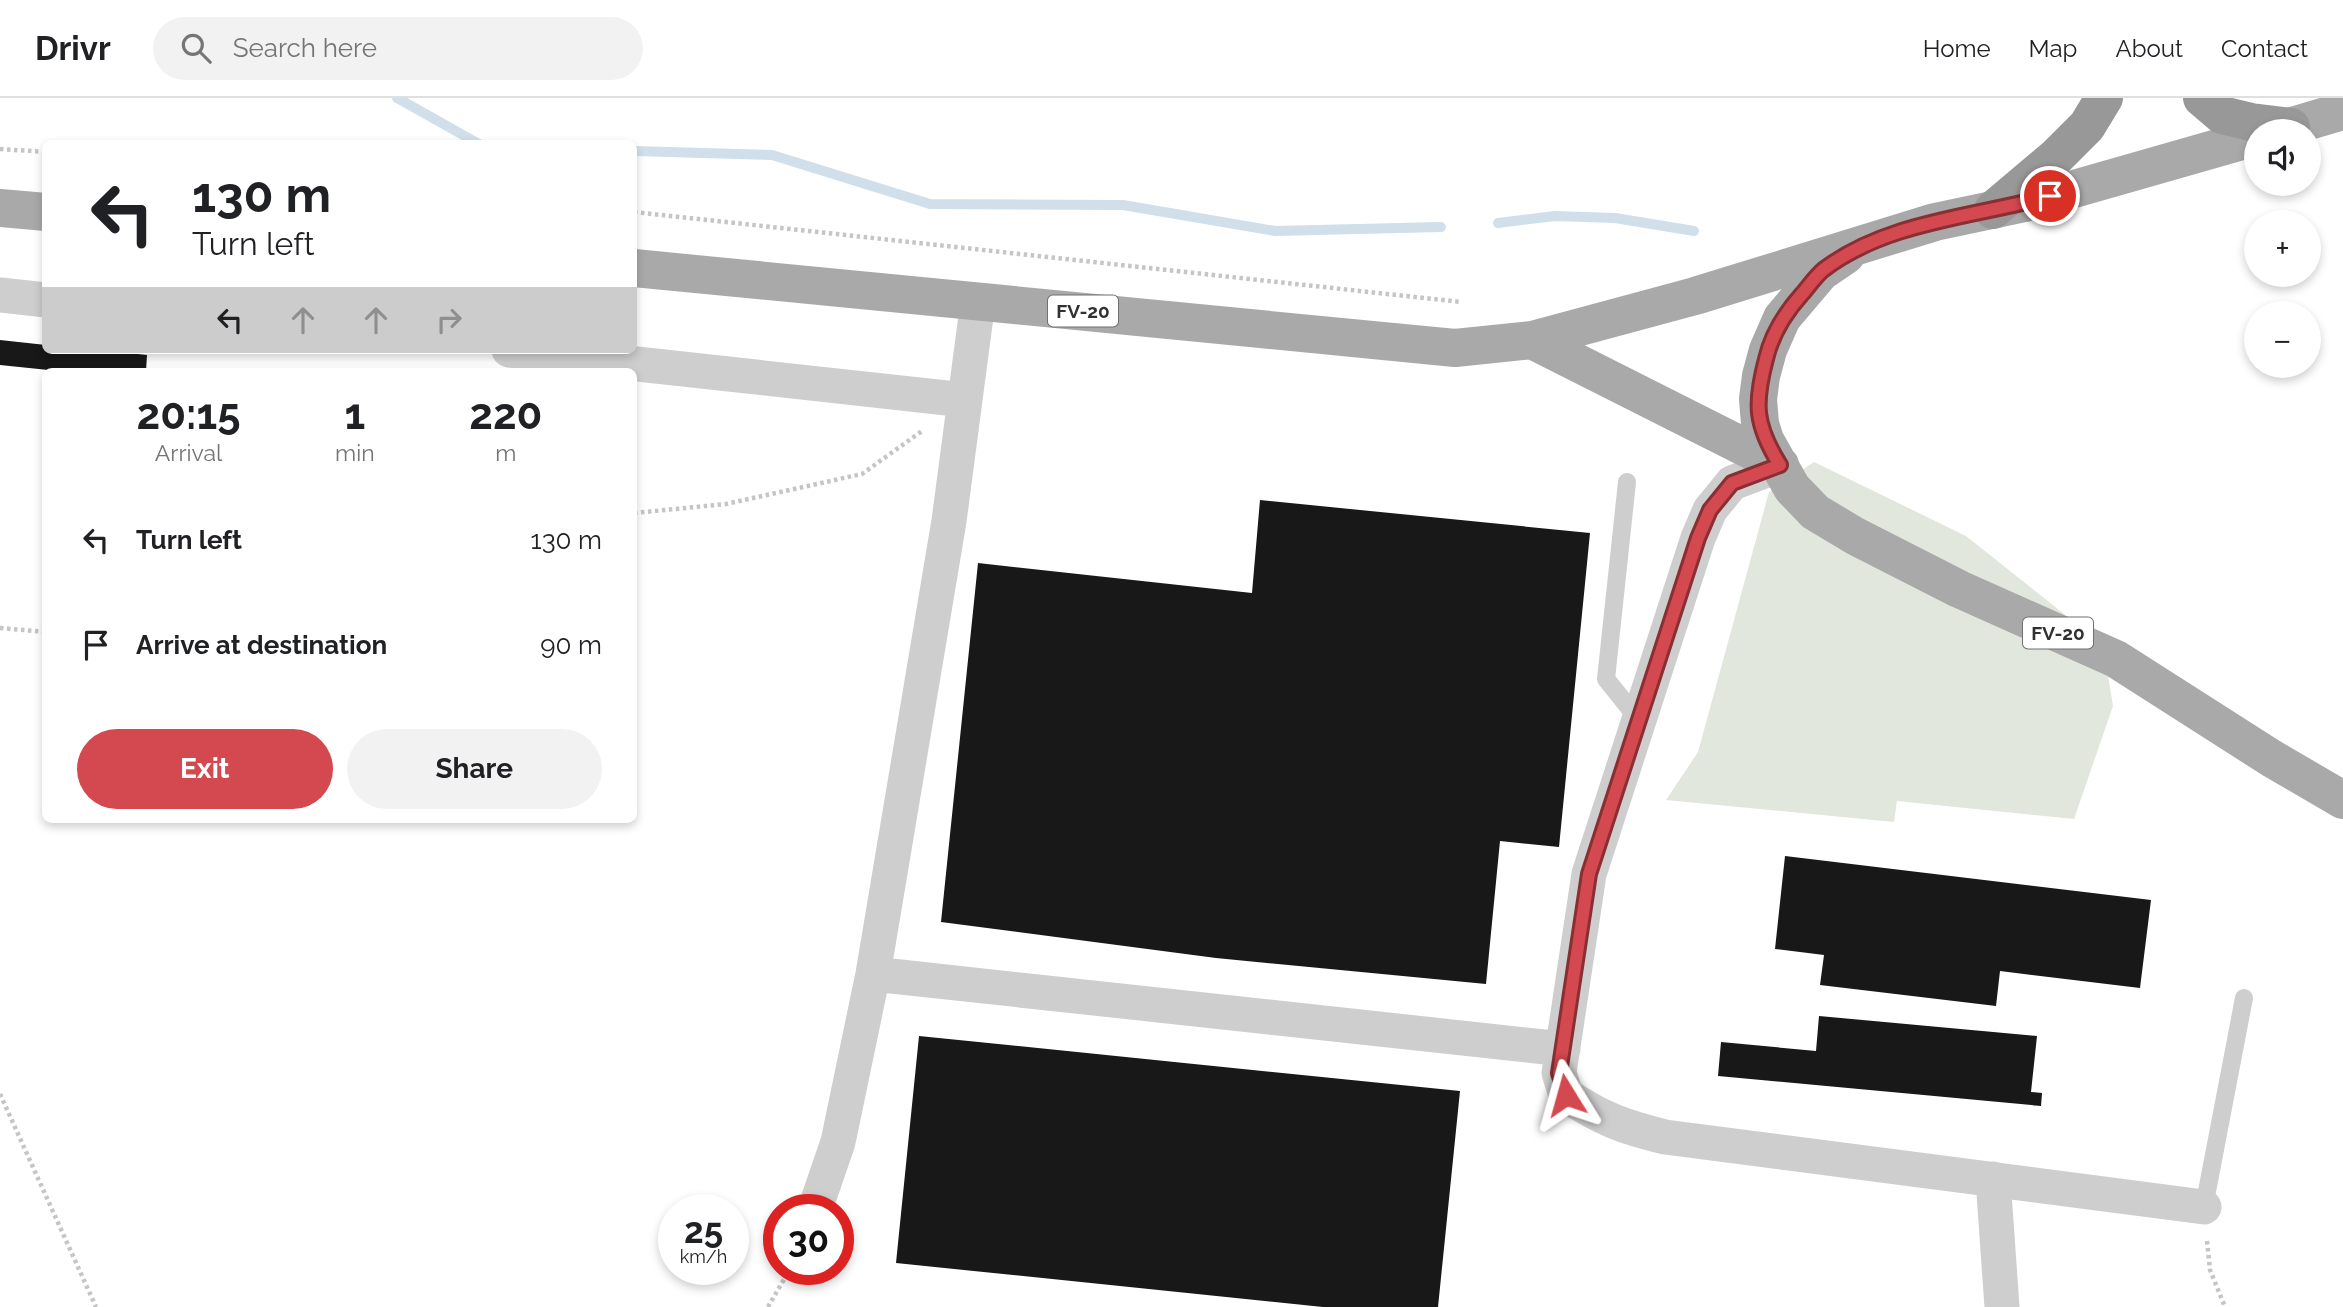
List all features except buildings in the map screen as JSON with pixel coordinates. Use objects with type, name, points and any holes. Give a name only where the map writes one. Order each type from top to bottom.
[{"type":"highway","points":[[1993,209],[2057,156],[2087,126],[2104,98]]},
{"type":"highway","points":[[2202,98],[2222,115],[2244,120]]},
{"type":"main road","name":"FV-20","points":[[2317,119],[2343,111]]},
{"type":"main road","name":"FV-20","points":[[637,268],[1455,348],[1532,340],[1695,296],[1936,222],[2025,203],[2244,141]]},
{"type":"main road","points":[[0,208],[42,212]]},
{"type":"main road","name":"FV-20","points":[[1873,242],[1821,272],[1782,318],[1768,350],[1758,399],[1760,424],[1765,440],[1792,488],[1815,512],[1855,536],[1959,589],[2116,659],[2271,758],[2343,800]]},
{"type":"main road","points":[[1532,340],[1780,465]]},
{"type":"street","points":[[0,295],[42,300]]},
{"type":"street","points":[[820,1194],[838,1142],[873,974],[948,521],[978,301]]},
{"type":"street","points":[[545,354],[965,400]]},
{"type":"street","points":[[1780,465],[1732,483],[1710,510],[1698,538],[1589,874],[1559,1073],[1566,1095],[1590,1112],[1625,1128],[1665,1137],[2204,1207]]},
{"type":"street","points":[[873,974],[1563,1049]]},
{"type":"street","points":[[1993,1179],[2001,1307]]},
{"type":"lane","points":[[1627,482],[1606,679],[1639,720]]},
{"type":"lane","points":[[2204,1207],[2244,998]]},
{"type":"path","points":[[0,149],[42,152]]},
{"type":"path","points":[[637,212],[1461,302]]},
{"type":"path","points":[[637,513],[726,504],[862,474],[965,400]]},
{"type":"path","points":[[0,628],[42,632]]},
{"type":"path","points":[[0,1094],[96,1307]]},
{"type":"path","points":[[2204,1207],[2210,1270],[2225,1307]]},
{"type":"path","points":[[768,1307],[781,1285]]},
{"type":"shaded area","points":[[1814,462],[1966,536],[2103,645],[2113,706],[2074,819],[1897,801],[1894,822],[1666,800],[1698,752],[1769,492]]},
{"type":"waterway","points":[[397,98],[472,140]]},
{"type":"waterway","points":[[637,151],[772,155],[930,204],[1123,205],[1275,231],[1441,227]]},
{"type":"waterway","points":[[1498,223],[1555,216],[1615,218],[1694,231]]},
{"type":"route","points":[[1566,1095],[1559,1073],[1589,874],[1698,538],[1710,510],[1732,483],[1780,465],[1765,440],[1760,424],[1758,399],[1768,350],[1782,318],[1821,272],[1873,242],[1936,222],[2050,196]]}]
